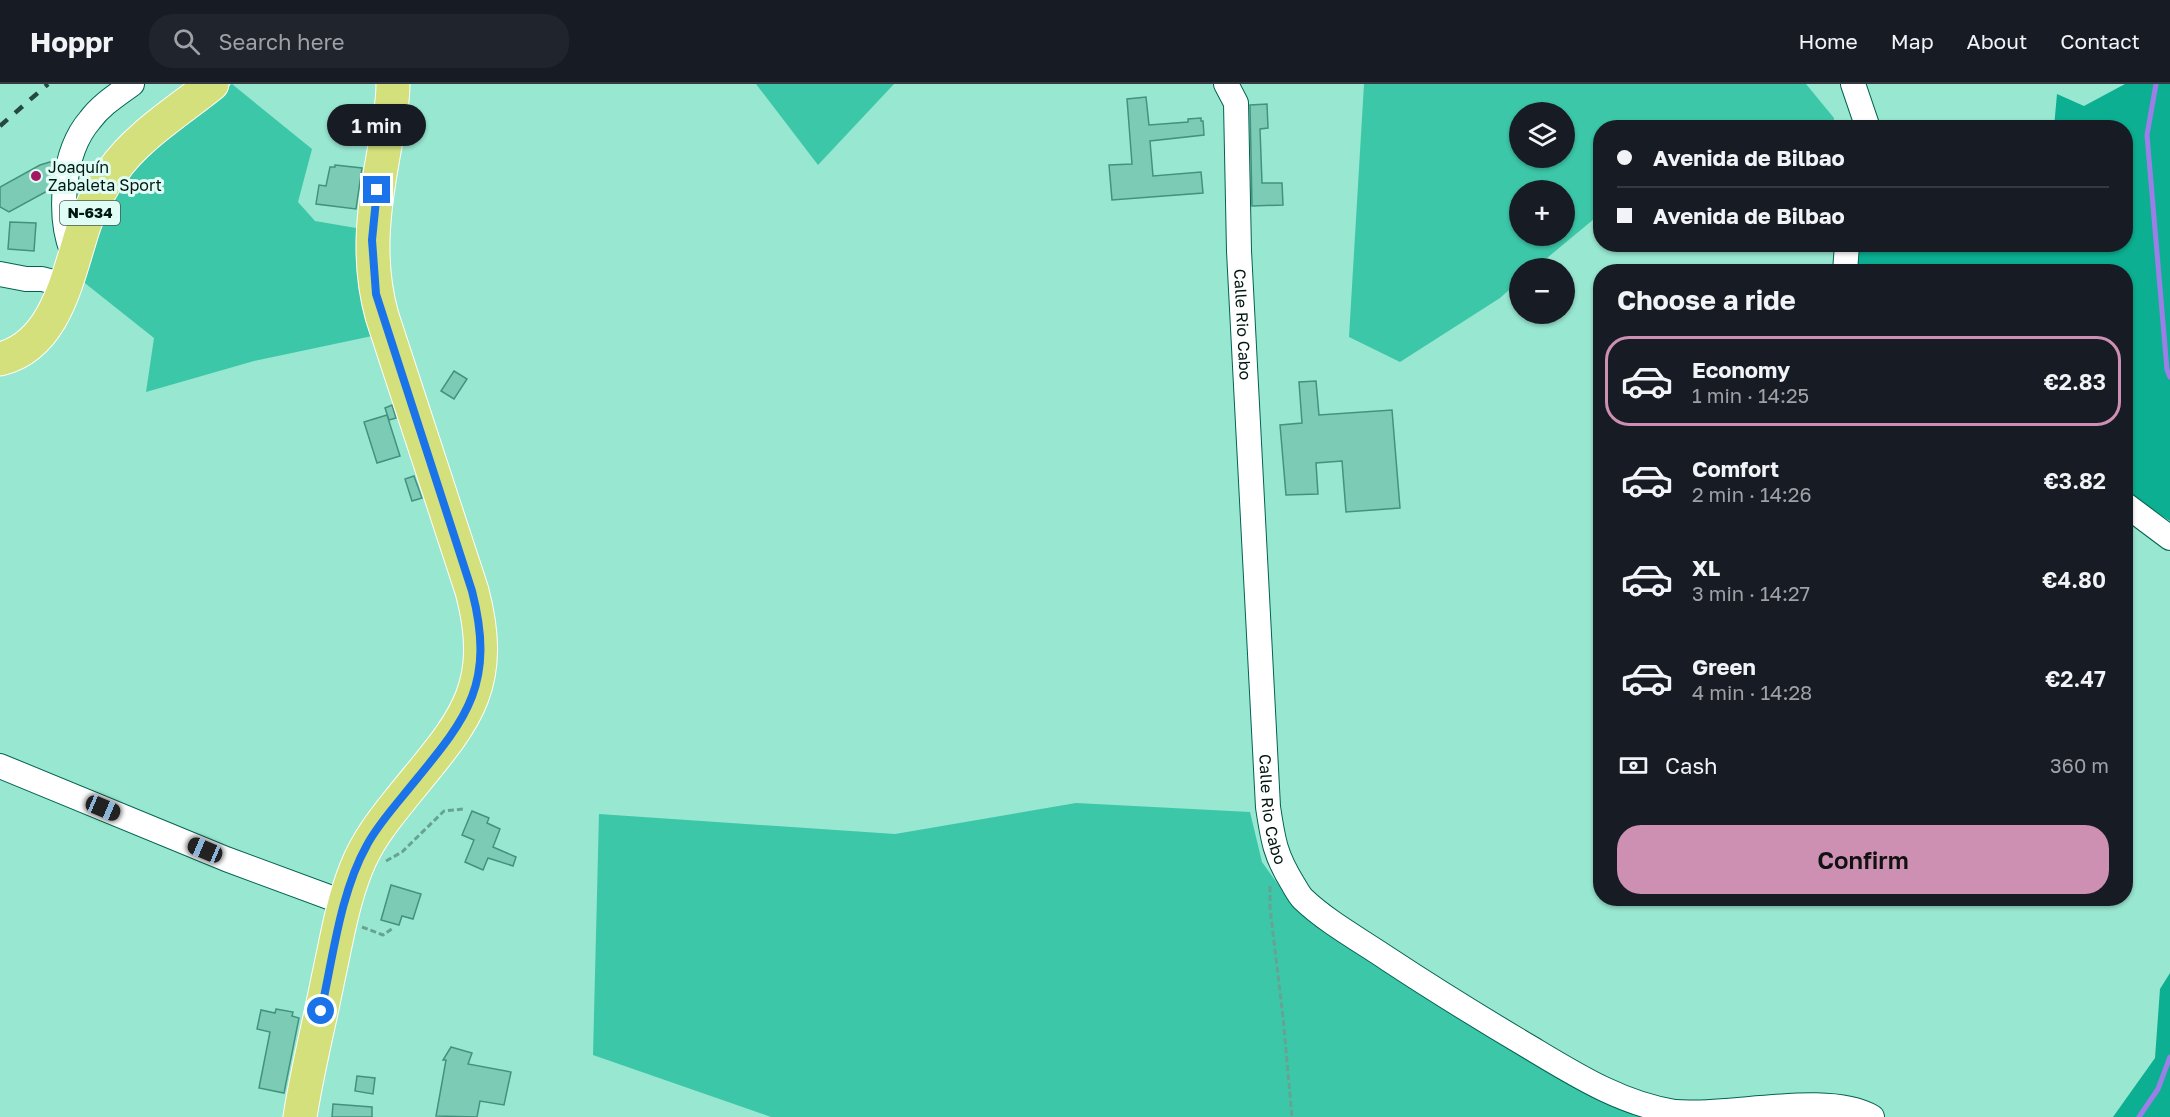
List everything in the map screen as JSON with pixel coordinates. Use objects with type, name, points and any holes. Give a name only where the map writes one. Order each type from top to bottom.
[{"type":"highway","name":"N-634","points":[[0,359],[24,351],[38,337],[53,314],[98,194],[121,160],[212,84]]},
{"type":"highway","points":[[300,1117],[343,910],[362,856],[385,819],[463,717],[473,695],[482,652],[480,623],[472,591],[382,316],[374,278],[373,222],[394,91]]},
{"type":"street","points":[[0,274],[26,279],[42,279],[70,271],[64,200],[71,157],[78,136],[89,120],[132,84]]},
{"type":"street","name":"Calle Rio Cabo","points":[[1226,84],[1236,103],[1239,251],[1268,807],[1275,851],[1301,898],[1331,921],[1449,999],[1582,1078],[1627,1100],[1676,1113],[1820,1107],[1862,1111],[1872,1117]]},
{"type":"street","points":[[1832,84],[1855,89],[1865,120]]},
{"type":"street","points":[[2133,510],[2170,538]]},
{"type":"street","points":[[0,766],[343,910]]},
{"type":"path","points":[[362,856],[377,862],[386,862],[394,858],[444,811],[464,810]]},
{"type":"path","points":[[1270,885],[1270,908],[1292,1117]]},
{"type":"path","points":[[343,910],[383,935],[389,933],[393,928]]},
{"type":"green space","points":[[232,84],[312,149],[298,202],[315,221],[362,229],[377,335],[254,361],[146,392],[154,338],[81,280],[104,210],[121,180],[158,144]]},
{"type":"green space","points":[[756,84],[894,84],[818,165]]},
{"type":"green space","points":[[1364,84],[1806,84],[1834,118],[1834,120],[1593,120],[1593,220],[1575,235],[1575,180],[1509,180],[1509,246],[1561,246],[1547,258],[1509,258],[1509,290],[1400,362],[1349,337]]},
{"type":"green space","points":[[2125,84],[2170,84],[2170,521],[2133,497],[2133,264],[1857,264],[1857,252],[2133,252],[2133,120],[2055,120],[2057,94],[2084,106]]},
{"type":"green space","points":[[1076,803],[1250,812],[1262,862],[1292,904],[1325,933],[1472,1022],[1660,1117],[771,1117],[593,1055],[599,814],[895,834]]},
{"type":"green space","points":[[2170,973],[2170,1117],[2113,1117],[2155,1058],[2160,989]]},
{"type":"building","points":[[1146,97],[1149,125],[1188,122],[1188,119],[1201,118],[1203,121],[1204,135],[1150,141],[1153,176],[1201,172],[1203,193],[1112,200],[1109,165],[1132,164],[1127,99]]},
{"type":"building","points":[[1267,104],[1268,128],[1260,129],[1262,183],[1282,183],[1283,205],[1252,206],[1250,105]]},
{"type":"building","name":"Joaquín Zabaleta Sport","points":[[53,161],[51,189],[9,212],[0,207],[0,187],[40,165]]},
{"type":"building","points":[[335,165],[362,168],[356,209],[316,204],[319,185],[326,186],[330,167],[335,167]]},
{"type":"building","points":[[10,222],[36,223],[34,251],[8,249]]},
{"type":"building","points":[[454,371],[467,379],[454,399],[441,391]]},
{"type":"building","points":[[1316,381],[1319,415],[1392,410],[1400,508],[1346,512],[1342,461],[1316,463],[1318,494],[1286,495],[1280,425],[1302,423],[1299,382]]},
{"type":"building","points":[[392,405],[396,418],[389,420],[385,408]]},
{"type":"building","points":[[387,415],[400,456],[377,463],[364,422]]},
{"type":"building","points":[[414,476],[422,498],[412,501],[405,479]]},
{"type":"building","points":[[472,811],[489,818],[487,823],[500,829],[493,847],[516,857],[513,866],[488,858],[483,870],[465,862],[474,840],[462,835]]},
{"type":"building","points":[[391,885],[421,894],[413,919],[402,916],[399,925],[381,920]]},
{"type":"building","points":[[276,1009],[293,1012],[292,1016],[299,1018],[284,1093],[259,1088],[270,1032],[257,1029],[261,1010],[275,1013]]},
{"type":"building","points":[[451,1047],[472,1053],[468,1064],[511,1072],[504,1105],[480,1101],[477,1117],[436,1116],[446,1060],[443,1060]]},
{"type":"building","points":[[357,1076],[375,1078],[373,1094],[355,1091]]},
{"type":"building","points":[[333,1104],[372,1107],[372,1117],[332,1117]]},
{"type":"waterway","points":[[2156,84],[2147,135],[2167,370],[2170,377]]},
{"type":"waterway","points":[[2139,1117],[2158,1089],[2170,1057]]},
{"type":"railway","points":[[0,126],[48,84]]},
{"type":"place","name":"Joaquín Zabaleta Sport","points":[[36,176]]},
{"type":"route","points":[[321,1011],[341,918],[362,856],[385,819],[458,726],[473,695],[482,652],[480,623],[472,591],[376,294],[372,240],[377,190]]}]
